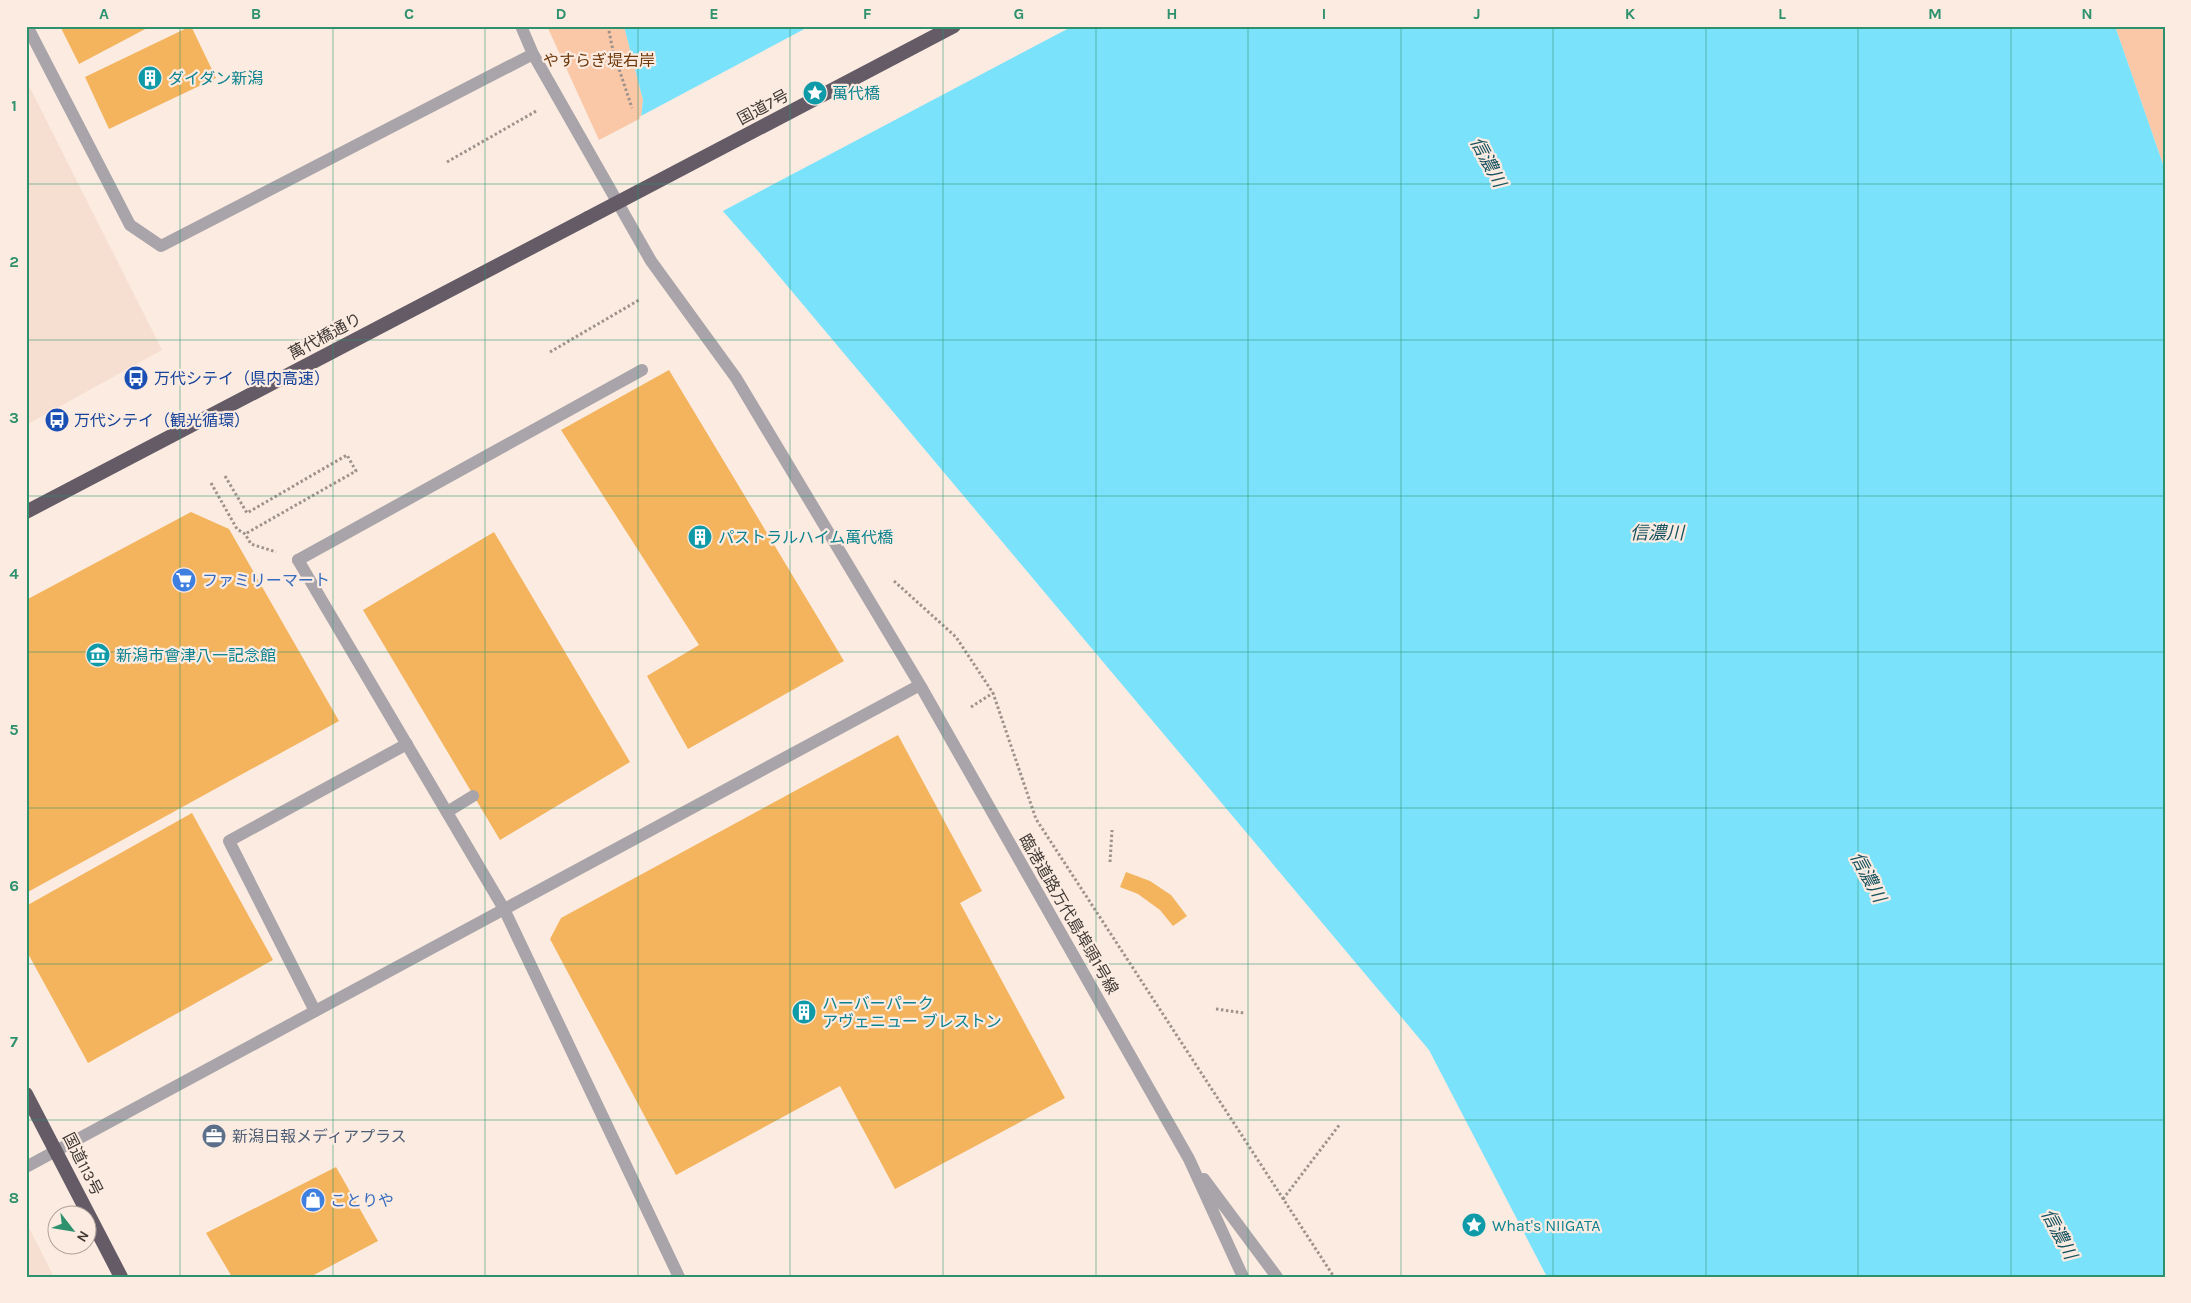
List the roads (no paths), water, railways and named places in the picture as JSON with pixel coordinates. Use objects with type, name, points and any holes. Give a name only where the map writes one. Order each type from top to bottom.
[{"type":"highway","name":"国道7号","points":[[588,218],[954,26]]},
{"type":"highway","name":"萬代橋通り","points":[[26,512],[588,218]]},
{"type":"highway","name":"国道113号","points":[[26,1094],[57,1150],[121,1277]]},
{"type":"street","points":[[27,26],[130,225],[161,246],[533,54]]},
{"type":"street","name":"臨港道路万代島埠頭1号線","points":[[521,26],[533,54],[651,261],[736,378],[920,685],[1189,1159],[1243,1277]]},
{"type":"street","points":[[642,370],[298,560],[504,909],[679,1277]]},
{"type":"street","points":[[26,1167],[920,685]]},
{"type":"street","points":[[315,1011],[229,840],[407,744]]},
{"type":"street","points":[[447,812],[473,796]]},
{"type":"street","name":"臨港道路万代島埠頭1号線","points":[[1189,1159],[1277,1277]]},
{"type":"water","name":"信濃川","points":[[624,26],[2115,26],[2165,170],[2165,1277],[1547,1277],[1429,1050],[758,251],[641,118],[643,100]]},
{"type":"place","name":"ダイダン新潟","points":[[150,78]]},
{"type":"place","name":"萬代橋","points":[[815,93]]},
{"type":"place","name":"万代シテイ（県内高速）","points":[[136,378]]},
{"type":"place","name":"万代シテイ（観光循環）","points":[[57,420]]},
{"type":"place","name":"パストラルハイム萬代橋","points":[[700,537]]},
{"type":"place","name":"ファミリーマート","points":[[184,580]]},
{"type":"place","name":"新潟市會津八一記念館","points":[[98,655]]},
{"type":"place","name":"ハーバーパーク アヴェニュー ブレストン","points":[[804,1012]]},
{"type":"place","name":"新潟日報メディアプラス","points":[[214,1136]]},
{"type":"place","name":"ことりや","points":[[313,1200]]},
{"type":"place","name":"What's NIIGATA","points":[[1474,1225]]},
{"type":"park label","name":"やすらぎ堤右岸","points":[[599,60]]}]
